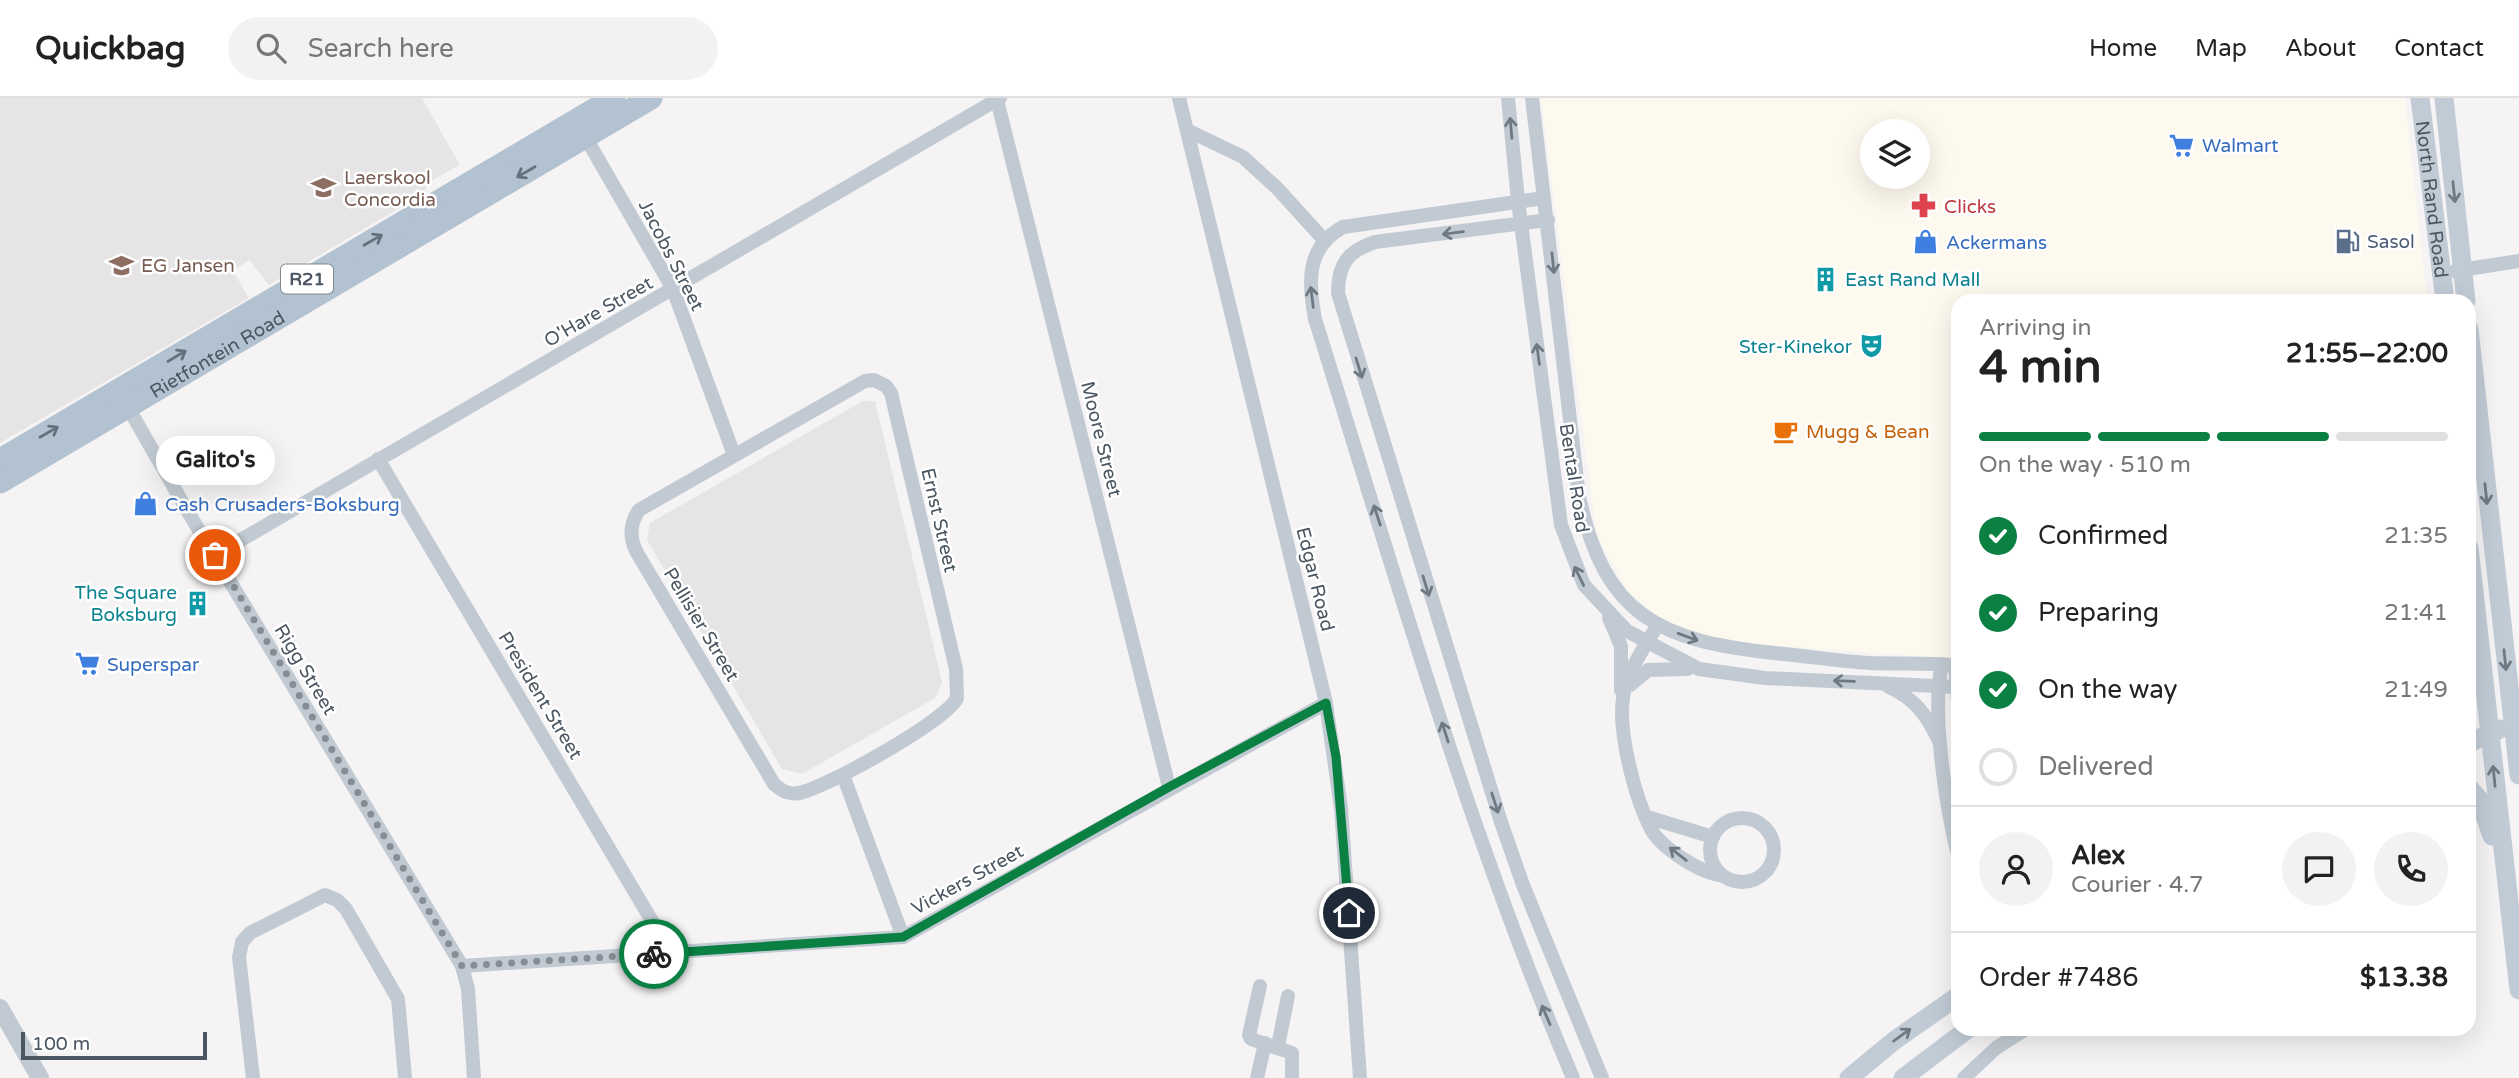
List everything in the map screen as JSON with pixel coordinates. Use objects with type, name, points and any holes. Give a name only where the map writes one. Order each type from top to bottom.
[{"type":"main road","name":"Rietfontein Road","points":[[580,129],[614,98]]},
{"type":"main road","name":"Rietfontein Road","points":[[0,482],[123,400],[580,129],[651,98]]},
{"type":"main road","name":"North Rand Road","points":[[2420,98],[2444,294]]},
{"type":"main road","name":"North Rand Road","points":[[2444,98],[2465,294]]},
{"type":"main road","points":[[2476,393],[2495,568],[2514,695],[2519,775]]},
{"type":"main road","name":"Rietfontein Road","points":[[0,460],[123,400]]},
{"type":"main road","points":[[2495,568],[2510,626],[2519,642]]},
{"type":"main road","points":[[2476,675],[2478,711],[2490,733],[2519,990]]},
{"type":"main road","points":[[2478,711],[2514,695]]},
{"type":"main road","points":[[2476,740],[2516,722]]},
{"type":"main road","points":[[2476,796],[2487,820],[2507,887]]},
{"type":"main road","points":[[1940,1008],[1951,996]]},
{"type":"main road","points":[[1849,1078],[1951,1001]]},
{"type":"main road","points":[[1903,1078],[1959,1036]]},
{"type":"street","name":"Edgar Road","points":[[1179,98],[1326,703],[1341,808],[1360,1078]]},
{"type":"street","name":"Bental Road","points":[[1508,98],[1518,201],[1561,525],[1584,585],[1608,615],[1647,644],[1699,669],[1765,678],[1951,687]]},
{"type":"street","name":"Bental Road","points":[[1532,98],[1579,496],[1584,523],[1608,577],[1639,612],[1658,624],[1717,647],[1868,663],[1948,665]]},
{"type":"street","name":"O'Hare Street","points":[[215,555],[999,99]]},
{"type":"street","name":"Moore Street","points":[[999,99],[1169,787]]},
{"type":"street","name":"Jacobs Street","points":[[580,129],[673,289],[734,455]]},
{"type":"street","points":[[1187,130],[1243,157],[1325,241]]},
{"type":"street","points":[[1544,198],[1343,227],[1325,241],[1313,260],[1310,274],[1315,319],[1478,835],[1536,990],[1573,1078]]},
{"type":"street","points":[[1548,220],[1375,242],[1347,255],[1340,267],[1338,293],[1501,822],[1523,885],[1602,1078]]},
{"type":"street","points":[[2443,273],[2519,261]]},
{"type":"street","name":"Ernst Street","points":[[734,455],[865,381],[878,381],[891,393],[959,686],[953,707],[944,715],[843,775]]},
{"type":"street","name":"Rigg Street","points":[[123,400],[462,966],[468,989],[474,1078]]},
{"type":"street","name":"Pellisier Street","points":[[734,455],[639,510],[631,530],[633,545],[774,785],[783,791],[800,793],[843,775]]},
{"type":"street","name":"President Street","points":[[378,459],[652,920],[663,953]]},
{"type":"street","points":[[1608,615],[1621,646],[1628,756],[1651,830],[1693,866],[1741,881],[1759,876],[1772,861],[1773,842],[1763,825],[1745,818],[1726,822],[1713,837],[1710,853],[1722,875]]},
{"type":"street","points":[[1623,695],[1658,624]]},
{"type":"street","points":[[1948,665],[1951,673]]},
{"type":"street","points":[[1948,665],[1937,688],[1951,807]]},
{"type":"street","points":[[1623,695],[1648,670],[1699,669]]},
{"type":"street","points":[[1880,682],[1901,692],[1925,712],[1942,746]]},
{"type":"street","name":"Vickers Street","points":[[462,966],[903,937],[1169,787],[1326,703]]},
{"type":"street","points":[[843,775],[903,937]]},
{"type":"street","points":[[1647,817],[1713,837]]},
{"type":"street","points":[[253,1078],[239,957],[242,942],[250,933],[325,895],[337,900],[346,909],[398,999],[405,1078]]},
{"type":"street","points":[[1260,986],[1249,1035],[1251,1039],[1289,1050],[1294,1057],[1292,1078]]},
{"type":"street","points":[[1257,1078],[1289,996]]},
{"type":"street","points":[[0,1008],[40,1078]]},
{"type":"street","points":[[1964,1078],[1996,1048],[2015,1036]]},
{"type":"shaded area","name":"EG Jansen","points":[[0,98],[422,98],[460,165],[427,183],[425,193],[269,285],[249,260],[233,271],[249,298],[0,443]]},
{"type":"shaded area","name":"East Rand Mall","points":[[1541,98],[2405,98],[2426,294],[1951,294],[1951,658],[1725,642],[1660,619],[1626,589],[1596,533]]},
{"type":"shaded area","points":[[863,401],[875,401],[942,682],[935,698],[802,774],[782,769],[647,540],[650,523]]},
{"type":"way so far","points":[[215,555],[462,966],[654,954]]},
{"type":"place","name":"Walmart","points":[[2182,145]]},
{"type":"place","name":"Laerskool Concordia","points":[[324,188]]},
{"type":"place","name":"Clicks","points":[[1924,206]]},
{"type":"place","name":"Sasol","points":[[2347,241]]},
{"type":"place","name":"Ackermans","points":[[1926,242]]},
{"type":"place","name":"EG Jansen","points":[[121,265]]},
{"type":"place","name":"East Rand Mall","points":[[1825,279]]},
{"type":"place","name":"Ster-Kinekor","points":[[1872,346]]},
{"type":"place","name":"Mugg & Bean","points":[[1786,431]]},
{"type":"place","name":"Cash Crusaders-Boksburg","points":[[145,504]]},
{"type":"place","name":"Galito's","points":[[215,555]]},
{"type":"place","name":"The Square Boksburg","points":[[197,603]]},
{"type":"place","name":"Superspar","points":[[87,664]]},
{"type":"route","points":[[654,954],[903,937],[1169,787],[1326,703],[1336,757],[1349,913]]}]
